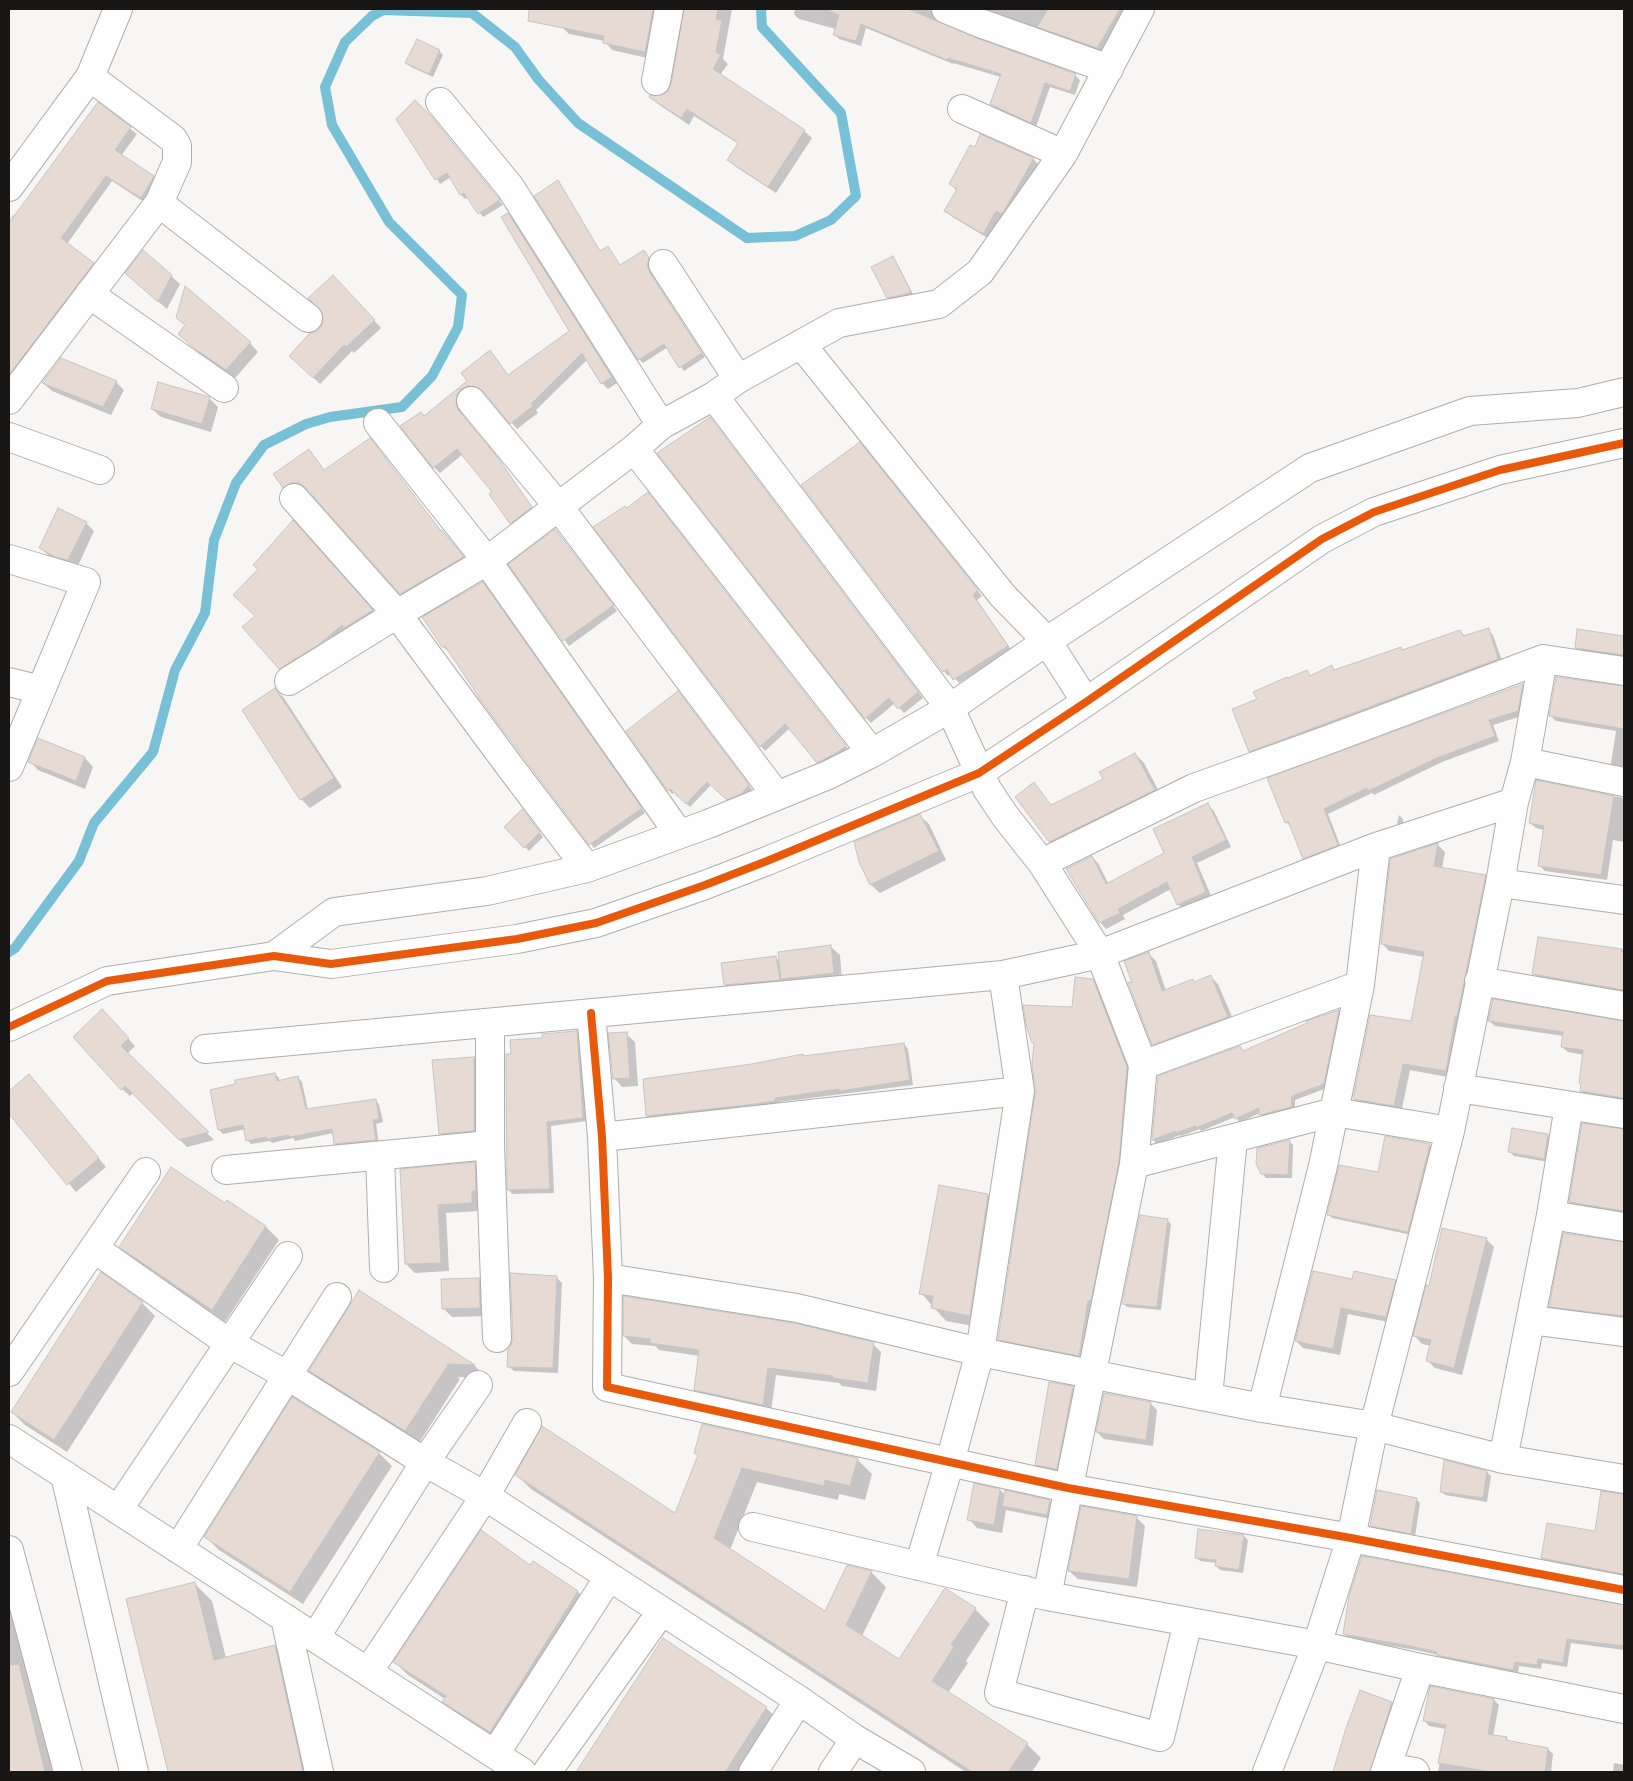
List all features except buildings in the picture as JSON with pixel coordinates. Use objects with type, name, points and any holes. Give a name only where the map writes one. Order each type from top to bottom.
[{"type":"street","points":[[9,187],[90,77],[118,9]]},
{"type":"street","points":[[656,81],[669,9]]},
{"type":"street","points":[[946,9],[1109,69]]},
{"type":"street","points":[[289,681],[487,561],[634,449],[661,425],[714,396],[738,379],[839,324],[939,304],[980,272],[1063,154],[1140,9]]},
{"type":"street","points":[[9,400],[159,203],[178,162],[177,146],[173,140],[90,77]]},
{"type":"street","points":[[440,102],[510,187],[661,425]]},
{"type":"street","points":[[962,109],[1063,154]]},
{"type":"street","points":[[159,203],[308,318]]},
{"type":"street","points":[[663,264],[738,379]]},
{"type":"street","points":[[89,294],[224,388]]},
{"type":"street","points":[[801,344],[1002,596],[1047,642],[1086,702]]},
{"type":"street","points":[[274,956],[334,912],[487,891],[587,868],[708,824],[828,775],[872,753],[950,708],[1310,468],[1470,411],[1578,403],[1624,392]]},
{"type":"street","points":[[714,396],[950,708],[983,781],[1005,816],[1042,862],[1100,954],[1143,1065],[1134,1164],[1068,1488],[1036,1593],[999,1693],[1160,1737],[1188,1622]]},
{"type":"street","points":[[471,401],[558,506],[777,796]]},
{"type":"street","points":[[378,423],[487,561],[679,834]]},
{"type":"street","points":[[9,438],[100,470]]},
{"type":"street","points":[[9,1026],[107,981],[274,956],[331,964],[517,939],[596,923],[706,885],[983,781],[1086,702],[1322,538],[1374,512],[1500,470],[1624,443]]},
{"type":"street","points":[[634,449],[872,753]]},
{"type":"street","points":[[294,498],[397,614],[587,868]]},
{"type":"street","points":[[9,559],[86,582],[9,766]]},
{"type":"street","points":[[1042,862],[1194,788],[1335,738],[1544,659],[1624,671]]},
{"type":"street","points":[[1267,1772],[1317,1645],[1351,1538],[1374,1426],[1450,1131],[1544,659]]},
{"type":"street","points":[[9,682],[41,690]]},
{"type":"street","points":[[1525,762],[1624,782]]},
{"type":"street","points":[[205,1049],[1003,975],[1100,954],[1376,847],[1514,802]]},
{"type":"street","points":[[1262,1408],[1323,1166],[1360,985],[1376,847]]},
{"type":"street","points":[[1500,883],[1624,900]]},
{"type":"street","points":[[919,1566],[980,1352],[1020,1091],[1003,975]]},
{"type":"street","points":[[1480,981],[1624,1006]]},
{"type":"street","points":[[1143,1065],[1360,985]]},
{"type":"street","points":[[591,1013],[602,1137],[608,1278],[607,1387],[1068,1488],[1351,1538],[1624,1590]]},
{"type":"street","points":[[490,1023],[490,1145],[497,1338]]},
{"type":"street","points":[[1458,1088],[1624,1114]]},
{"type":"street","points":[[602,1137],[1020,1091]]},
{"type":"street","points":[[1503,1459],[1551,1215],[1569,1106]]},
{"type":"street","points":[[1134,1164],[1334,1112],[1450,1131]]},
{"type":"street","points":[[1208,1397],[1232,1139]]},
{"type":"street","points":[[226,1170],[490,1145]]},
{"type":"street","points":[[380,1156],[384,1268]]},
{"type":"street","points":[[9,1372],[146,1172]]},
{"type":"street","points":[[1551,1215],[1624,1227]]},
{"type":"street","points":[[94,1248],[229,1343],[288,1376],[425,1462],[485,1496],[799,1700],[855,1739],[911,1772]]},
{"type":"street","points":[[118,1510],[288,1256]]},
{"type":"street","points":[[608,1278],[797,1308],[980,1352],[1262,1408],[1374,1426],[1503,1459],[1624,1479]]},
{"type":"street","points":[[178,1549],[338,1296]]},
{"type":"street","points":[[1531,1320],[1624,1332]]},
{"type":"street","points":[[315,1638],[425,1462],[478,1385]]},
{"type":"street","points":[[368,1672],[485,1496],[527,1423]]},
{"type":"street","points":[[9,1444],[65,1475],[522,1772]]},
{"type":"street","points":[[65,1475],[134,1772]]},
{"type":"street","points":[[753,1528],[1036,1593],[1317,1645],[1624,1709]]},
{"type":"street","points":[[9,1550],[68,1772]]},
{"type":"street","points":[[495,1754],[609,1577]]},
{"type":"street","points":[[547,1772],[661,1612]]},
{"type":"street","points":[[285,1618],[319,1772]]},
{"type":"street","points":[[1415,1772],[1386,1769],[1420,1668]]},
{"type":"street","points":[[753,1772],[799,1700]]},
{"type":"street","points":[[833,1772],[855,1739]]},
{"type":"waterway","points":[[9,952],[15,948],[79,861],[94,823],[153,752],[175,670],[205,613],[214,540],[236,483],[264,445],[306,424],[330,417],[402,407],[432,376],[458,327],[462,295],[389,222],[332,125],[325,87],[345,42],[372,16],[383,10],[472,13],[515,47],[538,79],[578,123],[747,238],[795,236],[831,220],[856,196],[841,113],[762,27],[761,9]]},
{"type":"cycle path","points":[[9,1027],[107,981],[274,956],[331,964],[517,939],[596,923],[705,885],[979,773],[1086,702],[1322,539],[1374,512],[1500,470],[1624,443]]},
{"type":"cycle path","points":[[591,1013],[602,1137],[608,1278],[607,1387],[1068,1488],[1351,1538],[1624,1590]]}]
